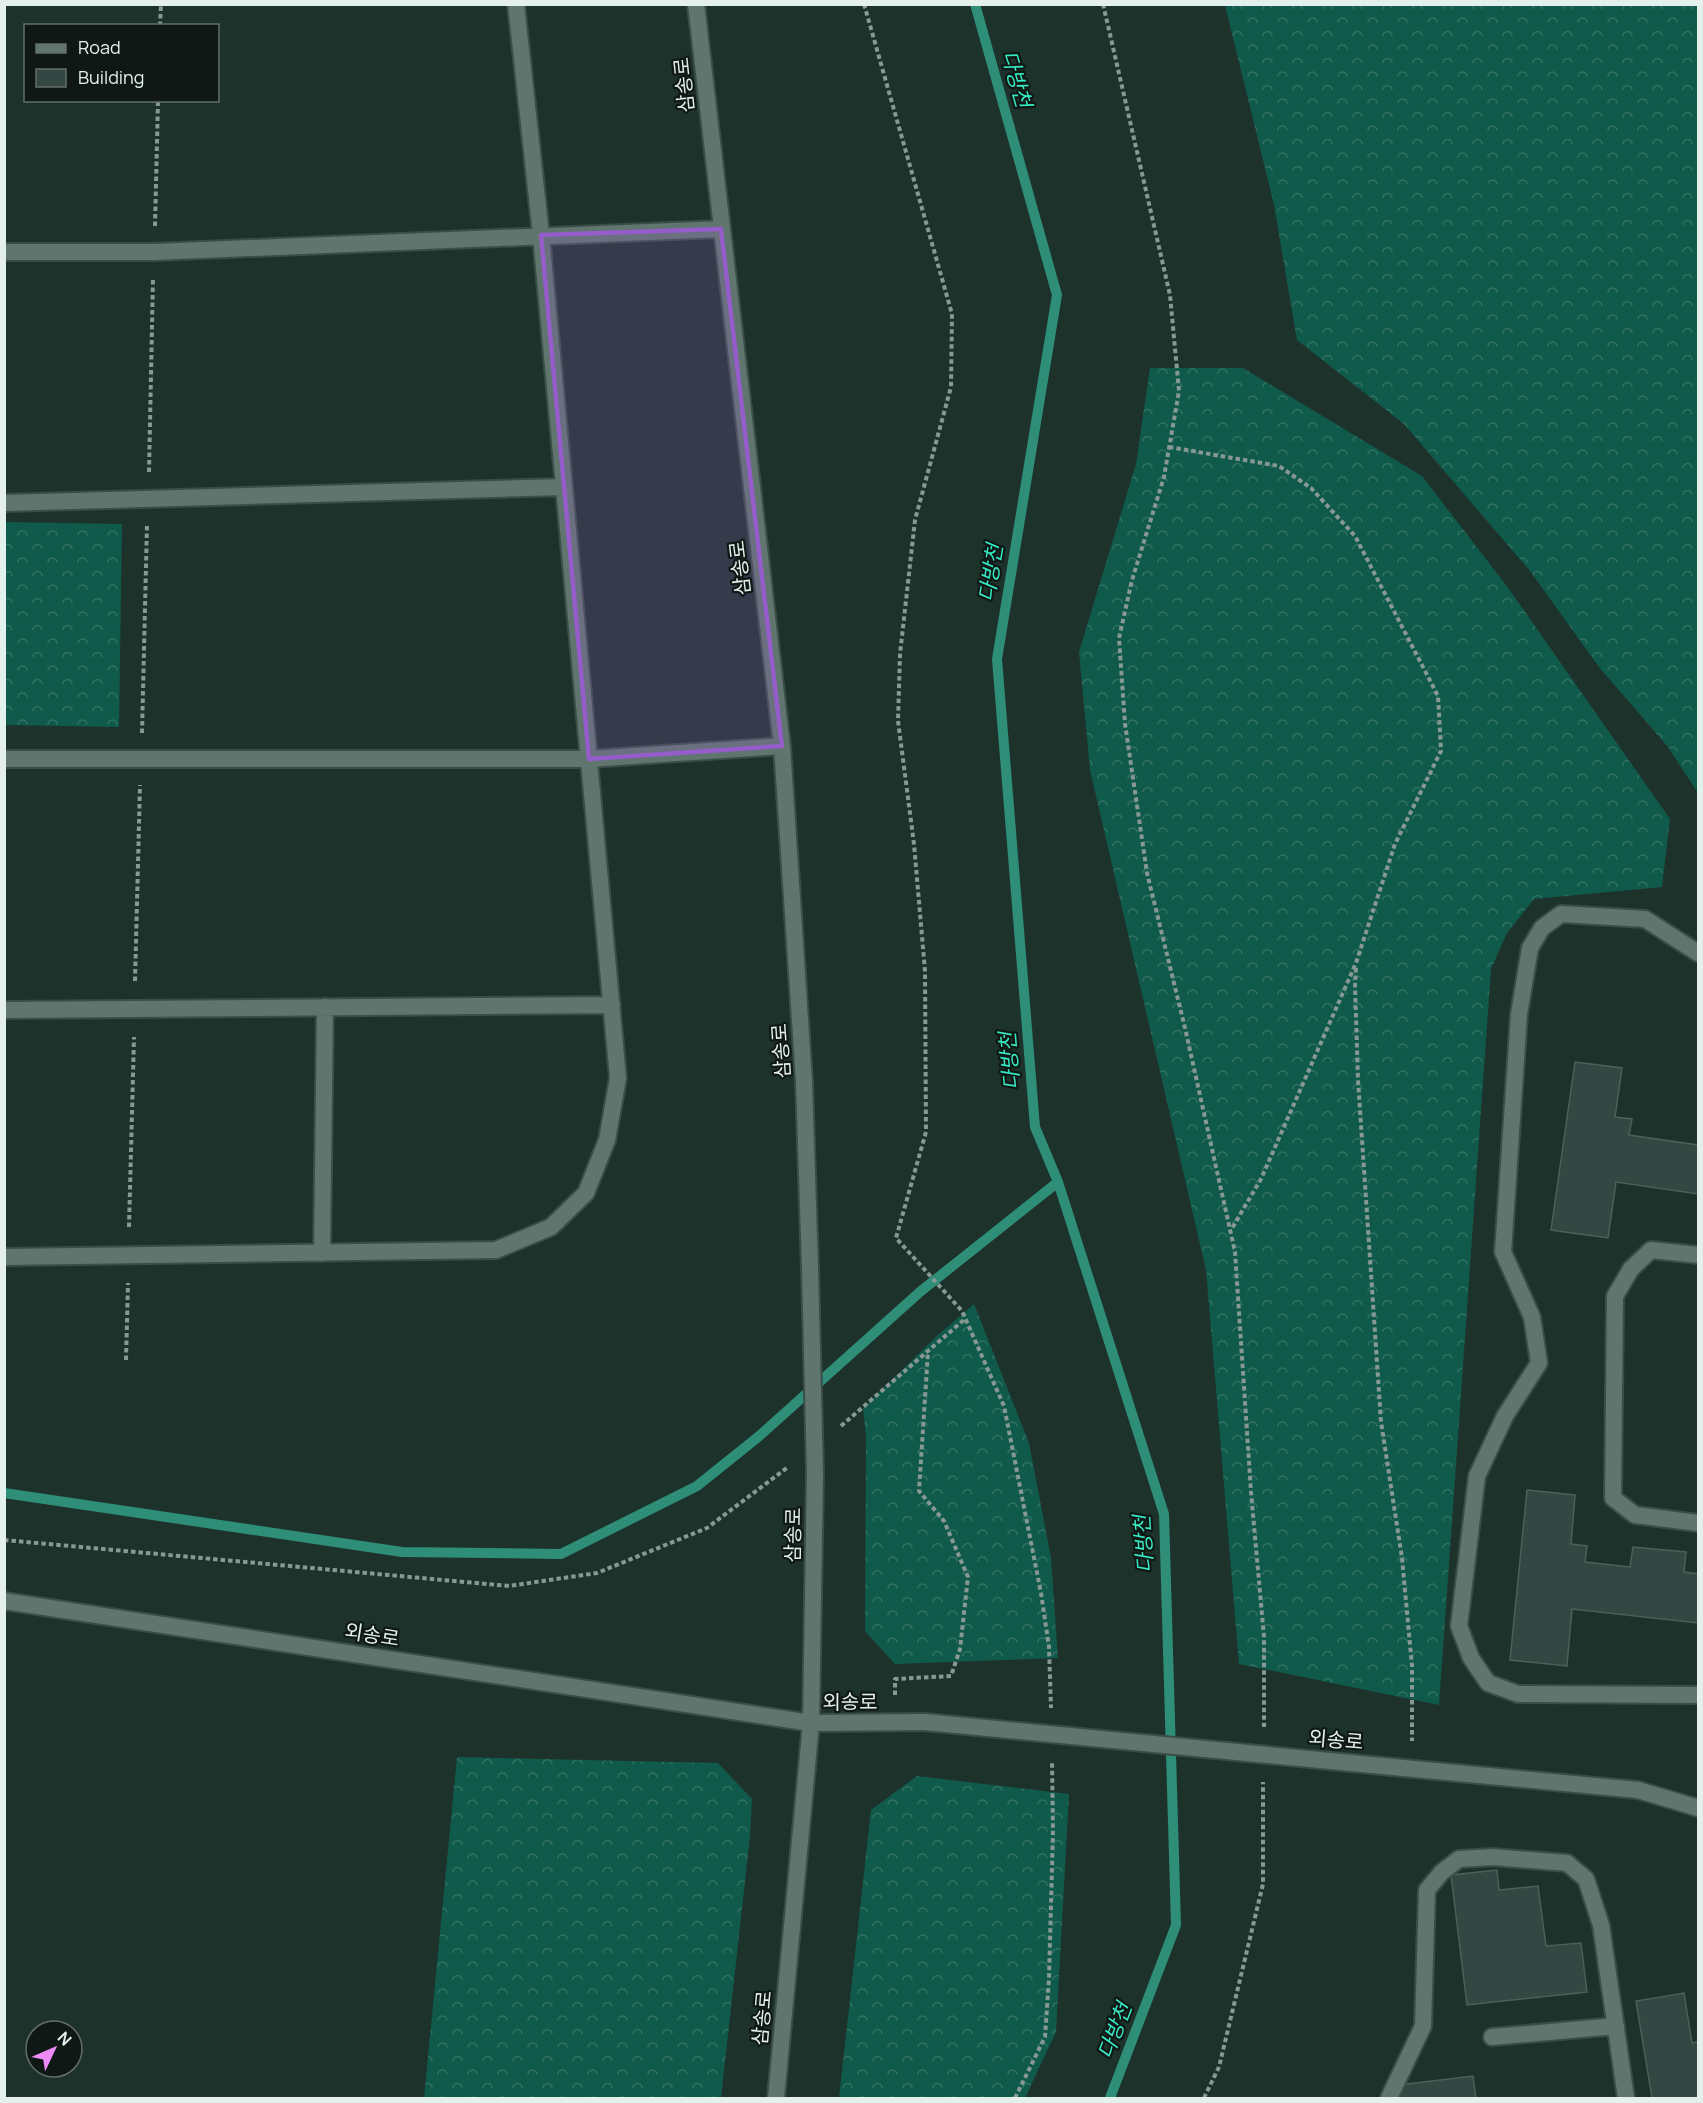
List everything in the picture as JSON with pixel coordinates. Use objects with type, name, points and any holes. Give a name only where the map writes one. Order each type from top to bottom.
[{"type":"street","points":[[4,1257],[496,1250],[551,1227],[586,1193],[607,1140],[618,1078],[541,235],[516,4]]},
{"type":"street","name":"삼송로","points":[[696,4],[782,746],[804,1081],[815,1473],[811,1724],[776,2098]]},
{"type":"street","points":[[4,252],[154,252],[721,229]]},
{"type":"street","points":[[4,503],[564,487]]},
{"type":"street","points":[[4,759],[589,759],[782,746]]},
{"type":"street","points":[[1698,953],[1645,919],[1561,914],[1542,928],[1530,948],[1519,1014],[1503,1252],[1532,1317],[1539,1363],[1504,1416],[1477,1476],[1459,1626],[1471,1658],[1488,1683],[1518,1694],[1698,1695]]},
{"type":"street","points":[[4,1010],[612,1005]]},
{"type":"street","points":[[322,1252],[325,1007]]},
{"type":"street","points":[[1698,1255],[1651,1250],[1631,1269],[1615,1296],[1613,1498],[1635,1515],[1698,1523]]},
{"type":"street","name":"외송로","points":[[4,1601],[811,1724],[925,1722],[1413,1768],[1638,1790],[1698,1808]]},
{"type":"street","points":[[1389,2098],[1423,2026],[1427,1890],[1442,1872],[1459,1858],[1493,1857],[1567,1863],[1586,1879],[1601,1925],[1626,2098]]},
{"type":"street","points":[[1492,2037],[1616,2026]]},
{"type":"path","points":[[160,4],[160,24]]},
{"type":"path","points":[[864,4],[952,314],[951,387],[915,520],[900,654],[898,721],[914,844],[925,971],[926,1132],[896,1238],[962,1311]]},
{"type":"path","points":[[1102,4],[1170,295],[1179,391],[1164,477],[1132,580],[1119,638],[1125,724],[1147,873],[1185,1028],[1235,1252],[1251,1492],[1264,1637],[1264,1731]]},
{"type":"path","points":[[1169,447],[1279,466],[1311,488],[1355,536],[1438,696],[1441,751],[1395,844],[1356,963],[1261,1179],[1230,1231]]},
{"type":"path","points":[[1356,963],[1358,1080],[1381,1410],[1402,1558],[1412,1666],[1413,1768]]},
{"type":"path","points":[[834,1431],[965,1318]]},
{"type":"path","points":[[895,1723],[896,1679],[951,1676],[960,1649],[968,1577],[944,1521],[919,1491],[928,1351]]},
{"type":"path","points":[[4,1540],[509,1586],[597,1573],[707,1528],[789,1466]]},
{"type":"path","points":[[1204,2098],[1219,2067],[1263,1884],[1263,1778]]},
{"type":"highlighted area","points":[[721,229],[782,746],[589,759],[541,235]]},
{"type":"green space","points":[[1225,5],[1698,5],[1698,793],[1668,747],[1599,667],[1530,571],[1404,424],[1297,340],[1274,205]]},
{"type":"green space","points":[[1150,368],[1243,368],[1422,476],[1509,589],[1670,819],[1662,887],[1534,899],[1507,933],[1491,969],[1439,1705],[1239,1664],[1206,1270],[1090,770],[1079,652],[1136,464]]},
{"type":"green space","points":[[5,522],[122,524],[119,727],[5,725]]},
{"type":"green space","points":[[974,1304],[1029,1443],[1051,1558],[1058,1658],[895,1664],[865,1631],[866,1437],[863,1408],[937,1336]]},
{"type":"green space","points":[[457,1757],[718,1763],[752,1799],[750,1836],[721,2098],[424,2098]]},
{"type":"green space","points":[[917,1776],[1069,1794],[1056,2032],[1025,2098],[839,2098],[871,1810]]},
{"type":"building","points":[[1575,1062],[1622,1068],[1615,1117],[1632,1119],[1629,1135],[1698,1145],[1698,1194],[1616,1182],[1608,1238],[1551,1230]]},
{"type":"building","points":[[1527,1490],[1575,1495],[1571,1544],[1587,1546],[1585,1562],[1630,1567],[1633,1547],[1686,1552],[1684,1572],[1698,1574],[1698,1623],[1572,1609],[1567,1666],[1510,1660]]},
{"type":"building","points":[[1497,1870],[1499,1890],[1538,1886],[1546,1946],[1581,1943],[1587,1992],[1467,2005],[1451,1875]]},
{"type":"building","points":[[1684,1993],[1692,2043],[1698,2042],[1698,2098],[1652,2098],[1636,2001]]},
{"type":"building","points":[[1473,2076],[1476,2098],[1400,2098],[1399,2085]]},
{"type":"waterway","name":"다방천","points":[[975,4],[1057,295],[997,659],[1035,1127],[1058,1182],[1164,1514],[1176,1925],[1110,2098]]},
{"type":"waterway","points":[[4,1493],[402,1552],[561,1554],[697,1486],[758,1437],[921,1291],[1058,1182]]}]
